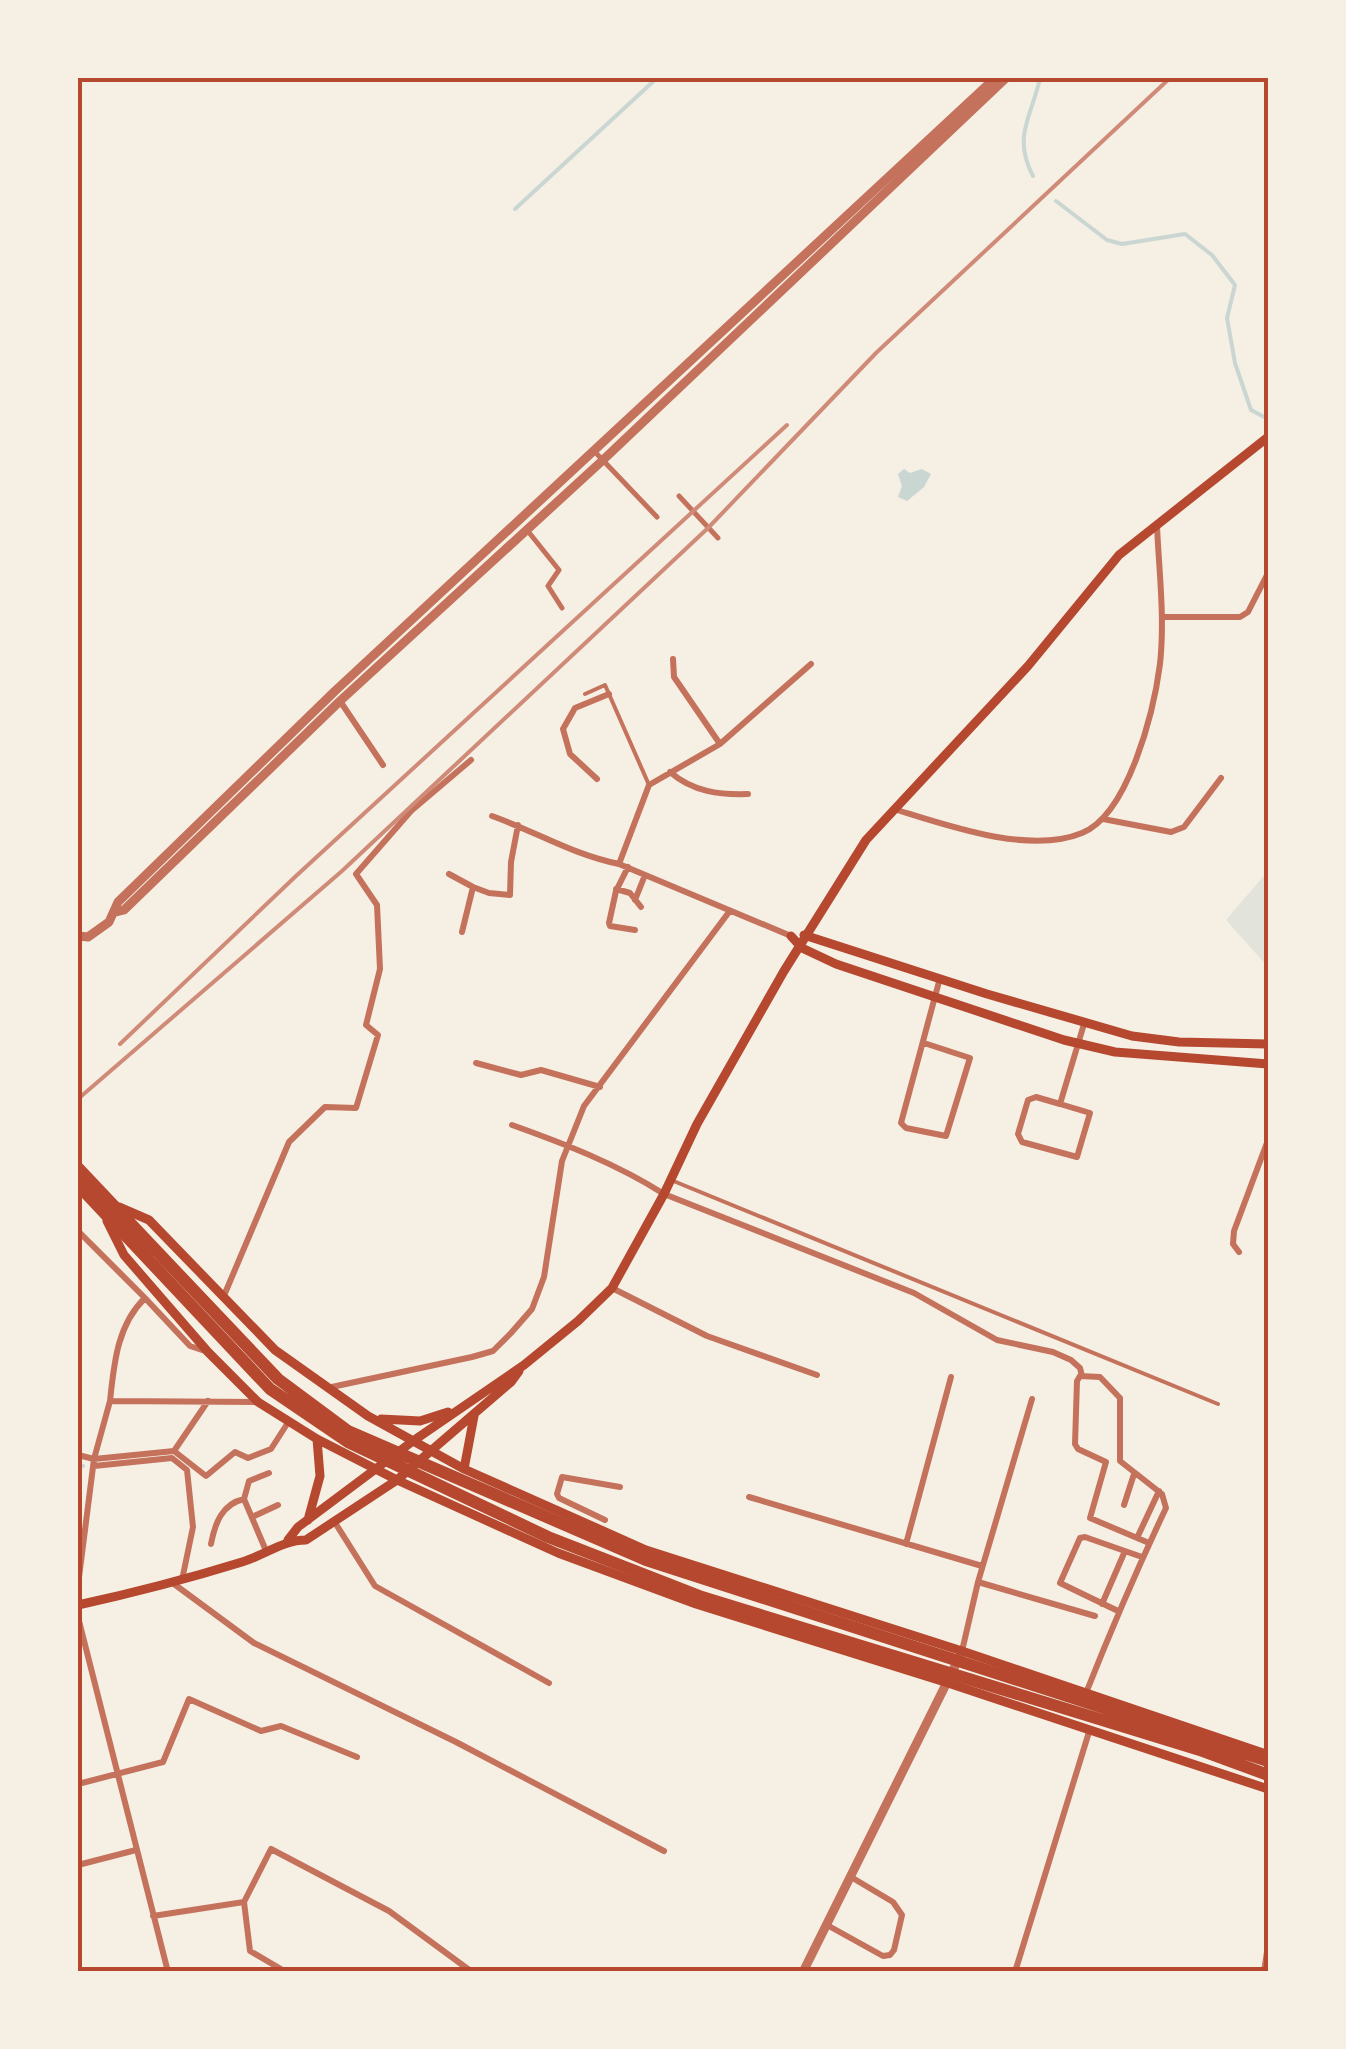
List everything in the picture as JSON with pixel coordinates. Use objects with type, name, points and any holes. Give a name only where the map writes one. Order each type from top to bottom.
[{"type":"highway","points":[[78,1168],[106,1208]]},
{"type":"highway","points":[[78,1185],[106,1208],[278,1380],[348,1431],[646,1560],[1268,1758]]},
{"type":"highway","points":[[139,1241],[270,1389],[298,1411],[348,1442],[548,1538],[702,1597],[1203,1751],[1268,1775]]},
{"type":"main road","points":[[78,1605],[178,1582],[268,1554],[414,1441],[524,1364],[612,1288],[707,1107],[848,867],[893,809],[1028,666],[1119,554],[1268,437]]},
{"type":"main road","points":[[792,936],[808,934],[1132,1036],[1179,1042],[1268,1044]]},
{"type":"main road","points":[[792,936],[802,948],[836,964],[1077,1044],[1133,1054],[1268,1064]]},
{"type":"main road","points":[[836,964],[842,947]]},
{"type":"main road","points":[[106,1208],[149,1220],[275,1350],[326,1389],[464,1469],[646,1550],[962,1651],[1268,1758]]},
{"type":"main road","points":[[106,1208],[124,1255],[208,1352],[258,1402],[317,1439],[397,1480],[603,1571],[696,1604],[1268,1789]]},
{"type":"main road","points":[[288,1540],[306,1540],[397,1480],[511,1382],[524,1364]]},
{"type":"main road","points":[[368,1416],[420,1422],[468,1404]]},
{"type":"main road","points":[[464,1469],[475,1414]]},
{"type":"main road","points":[[308,1520],[320,1476],[317,1439]]},
{"type":"street","points":[[78,936],[88,937],[116,912],[124,910],[143,884],[275,758],[670,390],[996,78]]},
{"type":"street","points":[[989,88],[1006,78]]},
{"type":"street","points":[[599,456],[658,517]]},
{"type":"street","points":[[275,758],[483,563],[526,530],[599,456]]},
{"type":"street","points":[[678,496],[718,538]]},
{"type":"street","points":[[893,809],[984,836],[1042,840],[1082,834],[1103,819],[1122,791],[1144,736],[1160,665],[1162,617],[1157,526]]},
{"type":"street","points":[[526,530],[560,570],[548,586],[562,608]]},
{"type":"street","points":[[1162,617],[1240,617],[1248,612],[1268,573]]},
{"type":"street","points":[[674,659],[674,677],[720,744]]},
{"type":"street","points":[[635,930],[610,926],[616,889],[649,784],[720,744],[811,664]]},
{"type":"street","points":[[596,779],[570,754],[564,729],[575,708],[609,694]]},
{"type":"street","points":[[340,701],[383,765]]},
{"type":"street","points":[[223,1298],[288,1142],[325,1107],[356,1108],[378,1035],[366,1025],[380,969],[377,905],[356,874],[410,811],[471,760]]},
{"type":"street","points":[[670,772],[705,791],[748,794]]},
{"type":"street","points":[[1103,819],[1171,832],[1184,827],[1221,778]]},
{"type":"street","points":[[492,816],[582,856],[624,866],[792,936]]},
{"type":"street","points":[[449,874],[490,893],[510,895],[518,825]]},
{"type":"street","points":[[616,889],[627,891],[638,904],[645,874]]},
{"type":"street","points":[[462,932],[473,887]]},
{"type":"street","points":[[326,1389],[493,1351],[532,1308],[544,1277],[562,1161],[584,1106],[729,912]]},
{"type":"street","points":[[924,1043],[970,1058],[946,1136],[906,1128],[901,1123],[940,977]]},
{"type":"street","points":[[1060,1104],[1084,1024]]},
{"type":"street","points":[[476,1063],[520,1075],[541,1070],[600,1087]]},
{"type":"street","points":[[1036,1097],[1060,1104],[1090,1113],[1077,1157],[1019,1139],[1028,1100],[1036,1097]]},
{"type":"street","points":[[512,1125],[640,1178],[664,1194],[914,1293],[996,1340],[1053,1352],[1080,1368],[1082,1376]]},
{"type":"street","points":[[1238,1252],[1233,1244],[1234,1231],[1266,1157],[1268,1140]]},
{"type":"street","points":[[79,1234],[190,1346],[208,1352]]},
{"type":"street","points":[[612,1288],[707,1336],[817,1376]]},
{"type":"street","points":[[78,1585],[93,1502],[94,1463],[110,1401],[114,1362],[125,1325],[146,1298]]},
{"type":"street","points":[[1086,1693],[1118,1611],[1166,1508],[1159,1492],[1120,1461],[1106,1462],[1078,1449],[1077,1380],[1082,1376],[1100,1378],[1120,1398],[1120,1461]]},
{"type":"street","points":[[906,1544],[951,1377]]},
{"type":"street","points":[[803,1972],[962,1651],[982,1566],[1032,1399]]},
{"type":"street","points":[[110,1401],[258,1402]]},
{"type":"street","points":[[174,1452],[208,1401]]},
{"type":"street","points":[[94,1463],[174,1452],[206,1476],[235,1452],[248,1458],[271,1449],[288,1421]]},
{"type":"street","points":[[78,1456],[94,1463],[172,1458],[181,1463],[188,1475],[193,1527],[178,1582],[254,1643],[456,1742],[664,1852]]},
{"type":"street","points":[[1106,1462],[1090,1518],[1149,1543]]},
{"type":"street","points":[[268,1473],[249,1481],[244,1498],[268,1554]]},
{"type":"street","points":[[1124,1505],[1134,1474]]},
{"type":"street","points":[[605,1520],[557,1494],[562,1477],[620,1486]]},
{"type":"street","points":[[1137,1538],[1159,1492]]},
{"type":"street","points":[[749,1496],[982,1566]]},
{"type":"street","points":[[211,1544],[220,1514],[244,1498]]},
{"type":"street","points":[[252,1517],[278,1505]]},
{"type":"street","points":[[570,1516],[575,1506]]},
{"type":"street","points":[[334,1522],[374,1586],[549,1683]]},
{"type":"street","points":[[1118,1611],[1060,1583],[1080,1538],[1085,1536],[1138,1565]]},
{"type":"street","points":[[1124,1555],[1142,1557]]},
{"type":"street","points":[[1102,1604],[1124,1555]]},
{"type":"street","points":[[978,1582],[1095,1616]]},
{"type":"street","points":[[78,1617],[168,1972]]},
{"type":"street","points":[[78,1784],[116,1771],[163,1762],[190,1700],[261,1731],[280,1726],[358,1757]]},
{"type":"street","points":[[1015,1972],[1089,1732]]},
{"type":"street","points":[[286,1972],[250,1951],[244,1902],[272,1849],[390,1911],[472,1972]]},
{"type":"street","points":[[78,1865],[136,1850]]},
{"type":"street","points":[[827,1925],[883,1956],[890,1956],[894,1950],[902,1915],[893,1902],[851,1877]]},
{"type":"street","points":[[154,1916],[244,1902]]},
{"type":"street","points":[[1264,1972],[1268,1945]]},
{"type":"lane","points":[[585,694],[605,685],[649,784]]},
{"type":"lane","points":[[671,1180],[1218,1404]]},
{"type":"shaded area","points":[[904,469],[910,473],[922,469],[931,474],[924,487],[907,501],[898,497],[902,486],[898,474]]},
{"type":"shaded area","points":[[1268,871],[1268,967],[1226,920]]},
{"type":"waterway","points":[[515,209],[657,78]]},
{"type":"waterway","points":[[1033,176],[1024,137],[1040,78]]},
{"type":"waterway","points":[[1056,201],[1107,240],[1122,244],[1185,234],[1212,255],[1235,285],[1227,318],[1235,363],[1251,410],[1268,419]]},
{"type":"waterway","points":[[78,1466],[83,1466]]},
{"type":"railway","points":[[78,1099],[342,871],[708,528],[876,353],[1170,78]]},
{"type":"railway","points":[[120,1044],[296,876],[787,425]]}]
